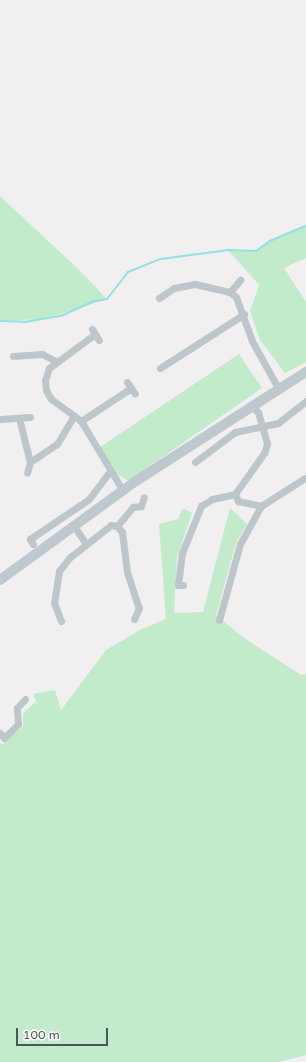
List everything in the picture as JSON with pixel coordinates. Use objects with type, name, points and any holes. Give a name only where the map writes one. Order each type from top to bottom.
[{"type":"street","points":[[230,292],[240,280]]},
{"type":"street","points":[[159,298],[174,288],[195,284],[230,292],[236,296],[244,314],[252,341],[278,388]]},
{"type":"street","points":[[160,368],[244,314]]},
{"type":"street","points":[[95,335],[56,361],[45,380],[46,390],[51,399],[82,421],[109,472],[122,491]]},
{"type":"street","points":[[13,356],[42,354],[56,361]]},
{"type":"street","points":[[0,580],[122,491],[278,388],[306,372]]},
{"type":"street","points":[[82,421],[129,385],[135,394]]},
{"type":"street","points":[[195,462],[235,432],[283,421],[306,401]]},
{"type":"street","points":[[183,585],[178,585],[182,553],[201,506],[212,499],[235,494],[264,453],[266,436],[261,425],[258,412],[251,406]]},
{"type":"street","points":[[30,462],[57,444],[74,416]]},
{"type":"street","points":[[0,420],[30,417]]},
{"type":"street","points":[[19,418],[30,462],[27,473]]},
{"type":"street","points":[[32,544],[30,539],[89,499],[109,472]]},
{"type":"street","points":[[219,620],[240,544],[261,506],[306,477]]},
{"type":"street","points":[[235,494],[238,501],[261,506]]},
{"type":"street","points":[[117,526],[133,507],[141,506],[144,497]]},
{"type":"street","points":[[61,621],[54,603],[60,569],[86,544],[111,525],[117,526],[122,532],[129,577],[139,608],[134,619]]},
{"type":"street","points":[[74,526],[86,544]]},
{"type":"street","points":[[53,564],[60,569]]},
{"type":"street","points":[[0,733],[4,738],[18,724],[17,708],[25,699]]},
{"type":"green space","points":[[0,196],[77,268],[107,299],[44,319],[0,321]]},
{"type":"green space","points":[[306,226],[306,258],[284,268],[306,302],[306,362],[285,373],[260,340],[250,311],[259,285],[228,250],[256,251],[270,241]]},
{"type":"green space","points":[[239,354],[262,388],[128,481],[114,472],[100,447]]},
{"type":"green space","points":[[183,508],[192,513],[177,558],[174,613],[203,612],[230,508],[247,524],[236,543],[216,615],[244,638],[301,675],[306,674],[306,1055],[278,1062],[0,1062],[0,743],[2,745],[23,726],[23,713],[36,702],[33,694],[55,690],[61,710],[106,650],[140,630],[166,619],[159,524],[178,519]]},
{"type":"waterway","points":[[0,321],[25,322],[63,315],[95,301],[107,299],[128,272],[161,259],[228,250],[256,251],[270,241],[306,226]]}]
